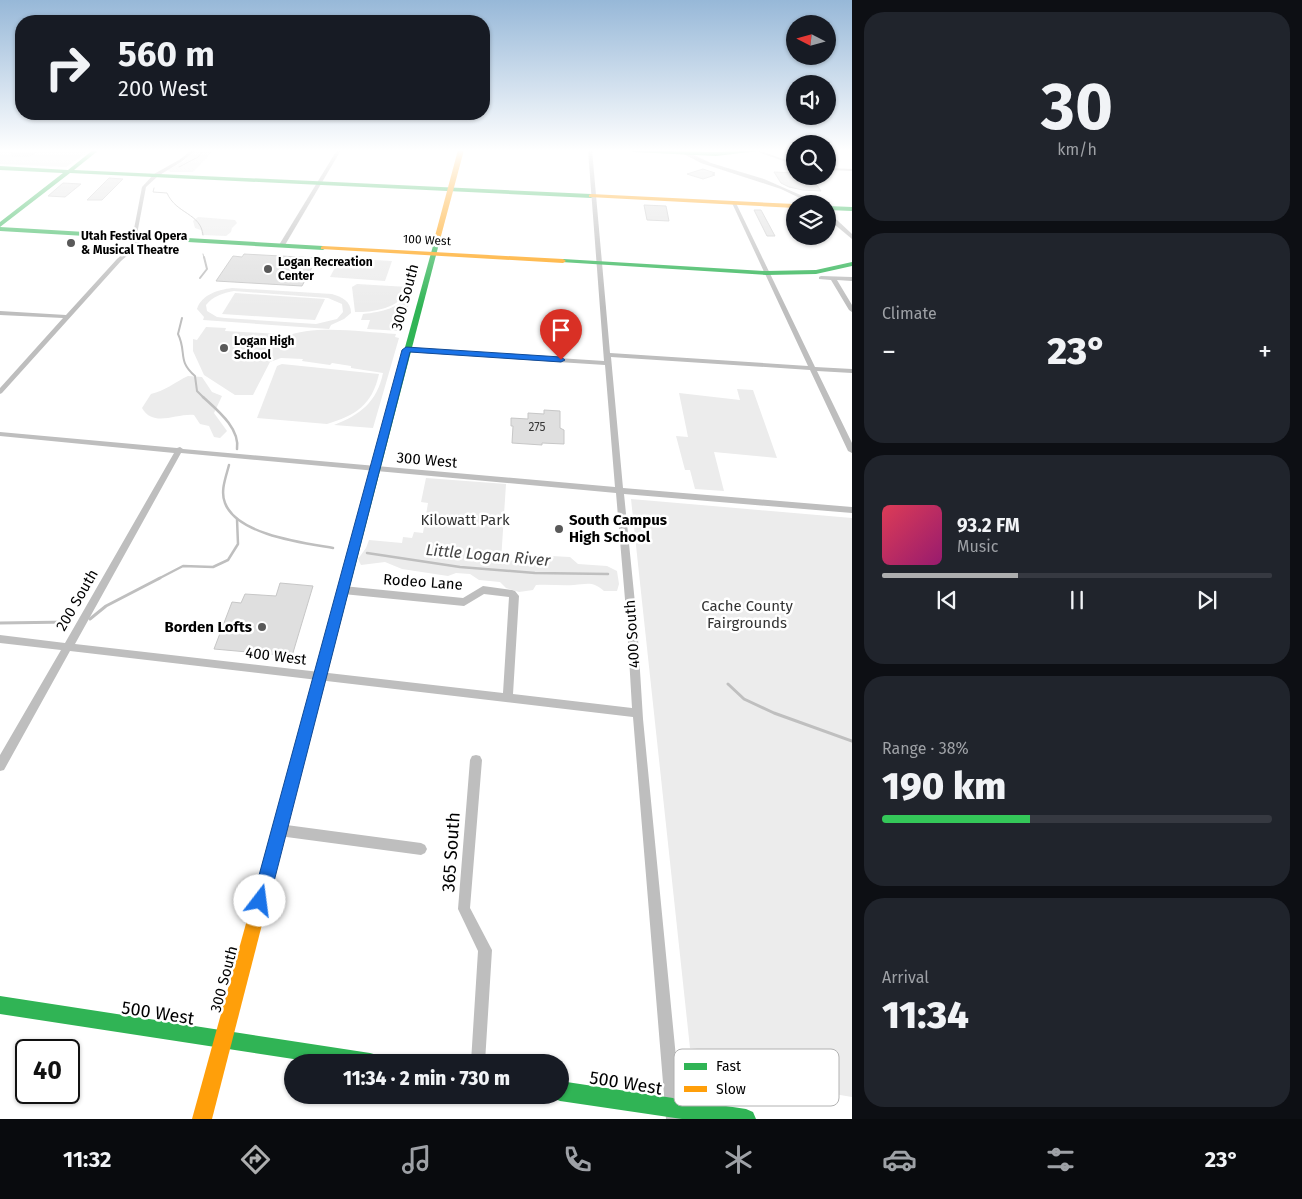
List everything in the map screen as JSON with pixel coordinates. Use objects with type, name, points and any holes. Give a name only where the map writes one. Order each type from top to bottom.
[{"type":"main road","points":[[0,225],[29,202]]},
{"type":"main road","name":"300 South","points":[[202,1119],[446,202]]},
{"type":"main road","points":[[718,202],[786,206]]},
{"type":"main road","points":[[836,208],[852,209]]},
{"type":"main road","name":"100 West","points":[[0,229],[766,273],[816,272],[852,264]]},
{"type":"main road","name":"500 West","points":[[0,1004],[317,1054]]},
{"type":"main road","name":"500 West","points":[[569,1093],[674,1114],[746,1119]]},
{"type":"street","points":[[0,392],[125,261],[128,254],[137,244],[136,229],[141,202]]},
{"type":"street","points":[[282,245],[308,202]]},
{"type":"street","name":"400 South","points":[[593,202],[632,623],[638,713],[674,1114]]},
{"type":"street","points":[[734,203],[852,451]]},
{"type":"street","points":[[836,222],[852,237]]},
{"type":"street","points":[[821,278],[852,279]]},
{"type":"street","points":[[833,278],[852,310]]},
{"type":"street","points":[[0,313],[70,317]]},
{"type":"street","points":[[406,350],[608,363]]},
{"type":"street","points":[[607,354],[852,371]]},
{"type":"street","name":"300 West","points":[[0,434],[180,449],[214,454],[620,491],[852,510]]},
{"type":"street","name":"200 South","points":[[0,766],[180,449]]},
{"type":"street","name":"Rodeo Lane","points":[[343,590],[464,602],[483,590],[512,594],[514,596],[508,698]]},
{"type":"street","name":"400 West","points":[[0,638],[638,713]]},
{"type":"street","name":"365 South","points":[[476,760],[464,909],[485,950],[478,1054]]},
{"type":"street","points":[[279,830],[421,849]]},
{"type":"green space","points":[[198,217],[235,220],[237,223],[226,236],[202,235],[201,230],[195,228],[193,221]]},
{"type":"green space","points":[[340,258],[392,261],[385,281],[330,277]]},
{"type":"green space","points":[[357,284],[408,287],[406,294],[394,304],[378,310],[355,312],[352,287]]},
{"type":"green space","points":[[232,288],[332,294],[348,303],[351,313],[344,319],[331,325],[329,329],[203,320],[204,317],[197,309],[199,304],[211,294]],"holes":[[[234,291],[328,298],[342,304],[343,312],[337,319],[316,324],[217,317],[207,311],[206,305],[218,295]]]},
{"type":"green space","points":[[235,293],[325,299],[315,320],[222,314]]},
{"type":"green space","points":[[412,293],[401,331],[367,329],[370,320],[361,320],[363,314],[396,306]]},
{"type":"green space","points":[[206,327],[226,328],[225,331],[279,334],[284,337],[296,333],[324,330],[396,334],[395,337],[399,338],[373,428],[334,425],[352,417],[372,400],[383,373],[332,363],[330,365],[302,361],[303,359],[281,358],[270,362],[253,395],[235,395],[204,375],[193,351],[193,339],[197,340]]},
{"type":"green space","points":[[282,364],[379,374],[372,394],[367,401],[354,412],[337,421],[327,424],[257,418],[277,366]]},
{"type":"green space","points":[[188,376],[202,377],[212,392],[222,396],[214,413],[227,431],[220,438],[214,437],[209,426],[200,424],[194,415],[159,418],[152,417],[142,408],[151,394],[165,389]]},
{"type":"green space","points":[[737,389],[753,390],[777,458],[714,452],[724,491],[695,489],[690,470],[685,470],[676,436],[688,437],[679,393],[740,400]]},
{"type":"green space","name":"Kilowatt Park","points":[[426,478],[506,484],[501,561],[546,559],[551,556],[570,557],[578,564],[607,566],[617,571],[619,584],[617,591],[604,591],[593,584],[586,584],[536,585],[533,590],[519,592],[506,588],[500,582],[479,580],[470,574],[456,573],[448,576],[402,569],[385,562],[361,565],[358,559],[369,540],[402,543],[403,537],[412,538],[414,532],[423,533],[428,503],[421,502]]},
{"type":"green space","name":"Cache County Fairgrounds","points":[[631,499],[852,518],[852,1097],[839,1095],[839,1049],[690,1048]]},
{"type":"building","points":[[644,205],[666,206],[669,221],[647,220]]},
{"type":"building","points":[[754,210],[761,210],[775,236],[767,236]]},
{"type":"building","name":"Logan Recreation Center","points":[[244,254],[317,258],[302,286],[216,281],[233,256],[242,257]]},
{"type":"building","points":[[544,410],[560,411],[560,428],[564,430],[564,444],[512,443],[513,426],[511,426],[511,418],[528,419],[528,413],[544,414]]},
{"type":"building","name":"Borden Lofts","points":[[280,583],[313,586],[292,656],[214,649],[232,602],[241,603],[245,594],[276,596]]},
{"type":"waterway","name":"Little Logan River","points":[[173,202],[198,222],[203,235]]},
{"type":"waterway","name":"Little Logan River","points":[[203,254],[204,258]]},
{"type":"waterway","name":"Little Logan River","points":[[200,278],[207,269],[204,257]]},
{"type":"waterway","name":"Little Logan River","points":[[182,318],[178,334],[181,340],[184,361],[189,371],[195,376],[197,391],[203,397]]},
{"type":"waterway","name":"Little Logan River","points":[[203,397],[221,414],[231,427],[237,441],[237,449]]},
{"type":"waterway","name":"Little Logan River","points":[[229,465],[224,484],[223,494],[225,503],[232,514],[243,523],[273,536],[333,548]]},
{"type":"waterway","points":[[158,579],[183,566],[213,567],[228,560],[238,544],[237,519]]},
{"type":"waterway","name":"Little Logan River","points":[[367,553],[460,567],[535,573],[608,574]]},
{"type":"waterway","points":[[90,619],[106,606],[160,578]]},
{"type":"waterway","points":[[0,623],[70,622]]},
{"type":"waterway","name":"Little Logan River","points":[[728,684],[744,699],[774,713],[852,741]]},
{"type":"traffic: fast","points":[[0,225],[29,202]]},
{"type":"traffic: fast","points":[[836,208],[852,209]]},
{"type":"traffic: fast","points":[[0,229],[323,248]]},
{"type":"traffic: fast","points":[[258,909],[438,236]]},
{"type":"traffic: fast","points":[[563,261],[766,273],[816,272],[852,264]]},
{"type":"traffic: fast","points":[[0,1005],[318,1054]]},
{"type":"traffic: fast","points":[[569,1092],[746,1119]]},
{"type":"traffic: slow","points":[[438,236],[447,202]]},
{"type":"traffic: slow","points":[[718,202],[786,206]]},
{"type":"traffic: slow","points":[[323,248],[563,261]]},
{"type":"traffic: slow","points":[[202,1119],[258,909]]},
{"type":"place","name":"Utah Festival Opera & Musical Theatre","points":[[71,243]]},
{"type":"place","name":"Logan Recreation Center","points":[[268,269]]},
{"type":"place","name":"Logan High School","points":[[224,348]]},
{"type":"place","name":"South Campus High School","points":[[559,529]]},
{"type":"place","name":"Borden Lofts","points":[[262,627]]},
{"type":"route","points":[[260,901],[406,350],[561,360]]}]
